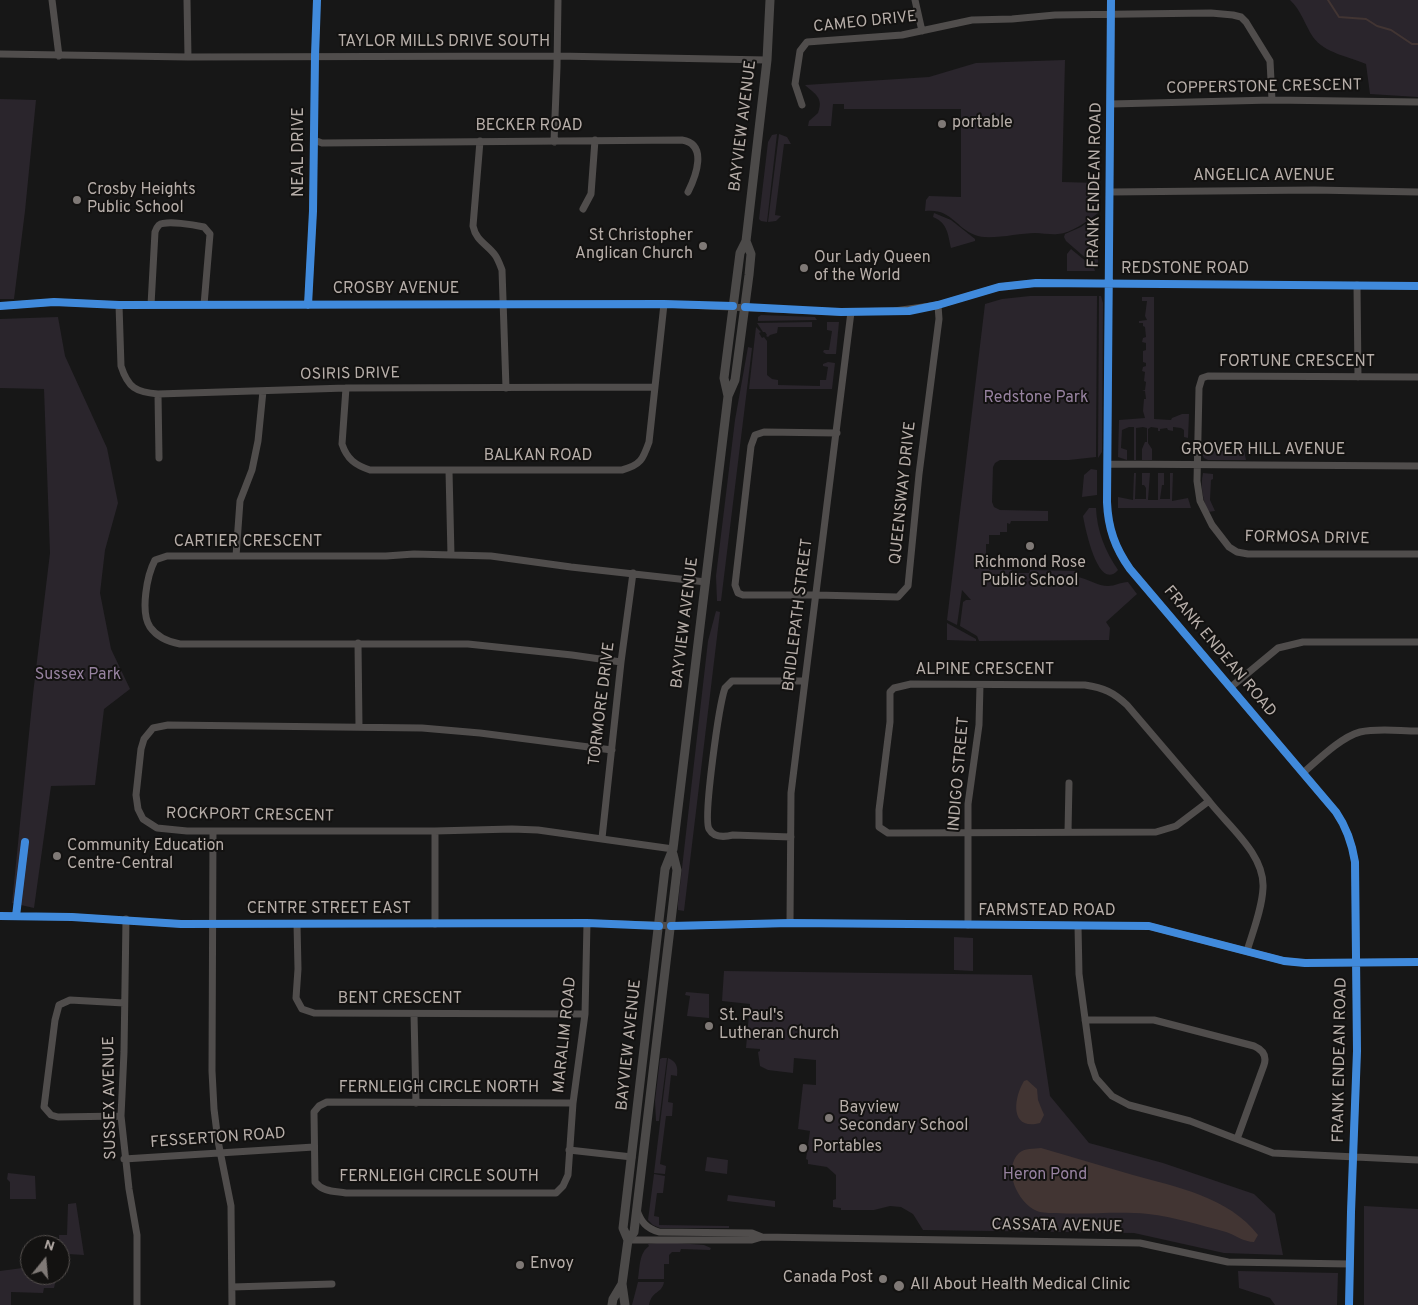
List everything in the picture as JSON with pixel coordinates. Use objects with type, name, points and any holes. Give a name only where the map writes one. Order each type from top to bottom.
[{"type":"main road","name":"BAYVIEW AVENUE","points":[[728,396],[724,378],[740,253],[746,241],[767,60],[771,15],[770,0]]},
{"type":"main road","name":"BAYVIEW AVENUE","points":[[771,15],[778,0]]},
{"type":"main road","name":"BAYVIEW AVENUE","points":[[628,1240],[623,1228],[665,869],[673,852],[728,396],[735,380],[745,307],[751,254],[746,241]]},
{"type":"main road","name":"BAYVIEW AVENUE","points":[[625,1305],[626,1300],[622,1284],[628,1240],[634,1232],[677,870],[673,852]]},
{"type":"main road","name":"BAYVIEW AVENUE","points":[[612,1305],[613,1299],[622,1284]]},
{"type":"street","points":[[52,0],[59,56]]},
{"type":"street","points":[[187,0],[188,57]]},
{"type":"street","name":"NEAL DRIVE","points":[[308,305],[313,211],[314,56],[317,0]]},
{"type":"street","points":[[554,142],[558,56],[558,0]]},
{"type":"street","points":[[915,0],[922,31]]},
{"type":"street","name":"FRANK ENDEAN ROAD","points":[[1110,0],[1108,514],[1112,537],[1117,549],[1130,569],[1336,812],[1346,827],[1350,838],[1355,862],[1357,1052],[1349,1305]]},
{"type":"street","name":"CAMEO DRIVE","points":[[802,105],[795,84],[800,51],[807,42],[902,35],[972,20],[1111,14],[1211,13],[1240,17],[1246,22],[1270,61],[1272,100]]},
{"type":"street","name":"TAYLOR MILLS DRIVE SOUTH","points":[[0,54],[188,57],[558,56],[767,60]]},
{"type":"street","name":"COPPERSTONE CRESCENT","points":[[1111,104],[1272,100],[1418,102]]},
{"type":"street","name":"BECKER ROAD","points":[[314,140],[322,143],[682,140],[693,143],[697,148],[698,158],[693,181],[688,192]]},
{"type":"street","points":[[582,209],[591,194],[595,140]]},
{"type":"street","points":[[480,141],[473,226],[478,239],[496,256],[502,270],[506,388]]},
{"type":"street","name":"ANGELICA AVENUE","points":[[1110,192],[1304,190],[1418,192]]},
{"type":"street","points":[[151,305],[155,232],[157,226],[171,223],[204,227],[210,234],[204,305]]},
{"type":"street","name":"REDSTONE ROAD","points":[[733,306],[851,312],[909,310],[938,306],[999,287],[1016,284],[1418,286]]},
{"type":"street","points":[[1357,285],[1358,377]]},
{"type":"street","name":"CROSBY AVENUE","points":[[0,306],[54,302],[119,305],[664,304],[733,306]]},
{"type":"street","name":"BALKAN ROAD","points":[[346,388],[342,444],[344,452],[352,462],[370,470],[612,471],[631,468],[642,461],[649,442],[664,304]]},
{"type":"street","name":"OSIRIS DRIVE","points":[[119,305],[121,366],[123,373],[131,386],[138,390],[158,394],[346,388],[655,387]]},
{"type":"street","name":"QUEENSWAY DRIVE","points":[[837,433],[758,433],[755,435],[751,446],[735,585],[736,590],[743,595],[898,597],[908,586],[919,474],[939,318],[938,306]]},
{"type":"street","name":"BRIDLEPATH STREET","points":[[790,923],[791,793],[851,312]]},
{"type":"street","name":"FORTUNE CRESCENT","points":[[1197,464],[1199,388],[1202,378],[1208,376],[1418,377]]},
{"type":"street","points":[[236,556],[240,501],[252,470],[258,441],[263,392]]},
{"type":"street","points":[[158,394],[159,458]]},
{"type":"street","name":"GROVER HILL AVENUE","points":[[1108,464],[1418,466]]},
{"type":"street","name":"FORMOSA DRIVE","points":[[1197,464],[1197,490],[1202,508],[1221,538],[1237,552],[1248,554],[1418,554]]},
{"type":"street","points":[[449,470],[451,555]]},
{"type":"street","name":"CARTIER CRESCENT","points":[[621,662],[480,644],[180,644],[162,638],[150,628],[145,604],[150,569],[155,560],[167,556],[451,555],[491,556],[706,582]]},
{"type":"street","name":"TORMORE DRIVE","points":[[602,838],[621,662],[633,573]]},
{"type":"street","points":[[1231,687],[1278,648],[1289,644],[1303,642],[1418,642]]},
{"type":"street","points":[[358,643],[359,727]]},
{"type":"street","points":[[791,837],[733,835],[724,837],[716,835],[708,827],[708,810],[713,758],[725,688],[732,681],[804,681]]},
{"type":"street","name":"ALPINE CRESCENT","points":[[1209,801],[1176,826],[1156,832],[888,832],[879,827],[879,810],[890,722],[890,692],[894,688],[911,684],[1084,684],[1097,686],[1115,694],[1127,705],[1209,801],[1245,844],[1261,867],[1262,900],[1247,952]]},
{"type":"street","name":"INDIGO STREET","points":[[968,925],[968,804],[980,725],[980,684]]},
{"type":"street","name":"ROCKPORT CRESCENT","points":[[612,750],[443,730],[359,727],[189,727],[168,725],[153,728],[144,739],[138,763],[136,796],[140,815],[149,824],[157,828],[187,831],[538,830],[602,838],[673,852]]},
{"type":"street","points":[[1303,773],[1342,741],[1359,732],[1418,731]]},
{"type":"street","points":[[1068,783],[1068,832]]},
{"type":"street","points":[[213,831],[212,1071],[214,1109],[231,1206],[232,1305]]},
{"type":"street","points":[[435,831],[435,924]]},
{"type":"street","points":[[16,916],[25,842]]},
{"type":"street","name":"CENTRE STREET EAST","points":[[0,916],[126,919],[181,924],[587,923],[671,926]]},
{"type":"street","name":"SUSSEX AVENUE","points":[[126,919],[124,1079],[121,1116],[124,1159],[137,1235],[137,1305]]},
{"type":"street","name":"MARALIM ROAD","points":[[570,1150],[573,1103],[585,1014],[587,923]]},
{"type":"street","name":"FARMSTEAD ROAD","points":[[671,926],[790,923],[1149,926],[1247,952],[1294,962],[1418,962]]},
{"type":"street","name":"BENT CRESCENT","points":[[296,924],[298,969],[296,998],[302,1009],[325,1014],[585,1014]]},
{"type":"street","points":[[1078,926],[1079,974],[1093,1071],[1100,1084],[1112,1096],[1130,1105],[1190,1121],[1273,1153],[1418,1160]]},
{"type":"street","points":[[121,1116],[58,1117],[51,1116],[44,1107],[59,1005],[70,1000],[124,1003]]},
{"type":"street","points":[[414,1014],[416,1103]]},
{"type":"street","points":[[1085,1020],[1154,1020],[1254,1046],[1261,1050],[1264,1055],[1264,1065],[1237,1139]]},
{"type":"street","name":"FERNLEIGH CIRCLE NORTH","points":[[314,1147],[314,1112],[327,1102],[573,1103]]},
{"type":"street","name":"FESSERTON ROAD","points":[[124,1159],[314,1147]]},
{"type":"street","name":"FERNLEIGH CIRCLE SOUTH","points":[[314,1147],[315,1182],[319,1188],[346,1192],[556,1193],[563,1186],[568,1175],[570,1150]]},
{"type":"street","points":[[570,1150],[632,1157]]},
{"type":"street","name":"CASSATA AVENUE","points":[[637,1209],[640,1218],[646,1226],[659,1232],[752,1233],[762,1236],[1140,1242],[1228,1262],[1350,1264]]},
{"type":"street","name":"CASSATA AVENUE","points":[[628,1240],[752,1240],[762,1236]]},
{"type":"street","points":[[232,1287],[332,1284]]},
{"type":"green space","points":[[1290,0],[1418,0],[1418,97],[1370,94],[1366,64],[1330,51],[1318,42]]},
{"type":"green space","points":[[1065,60],[1062,182],[1098,183],[1098,213],[1079,226],[1063,233],[981,237],[968,232],[941,212],[925,211],[926,200],[929,196],[961,197],[961,109],[844,109],[844,104],[833,104],[831,126],[808,126],[809,121],[818,113],[820,104],[818,97],[805,85],[929,77],[976,63]]},
{"type":"green space","points":[[0,99],[36,100],[14,299],[0,299]]},
{"type":"green space","points":[[777,134],[767,222],[759,219],[768,142],[772,135]]},
{"type":"green space","points":[[779,134],[787,137],[791,144],[784,144],[775,215],[781,216],[776,221],[768,222]]},
{"type":"green space","points":[[934,213],[951,220],[975,239],[975,241],[951,248],[948,234],[942,223],[933,217]]},
{"type":"green space","points":[[1096,216],[1098,217],[1098,265],[1096,267],[1066,241],[1064,237],[1065,234],[1081,227]]},
{"type":"green space","points":[[1071,249],[1094,268],[1095,271],[1067,271],[1067,254]]},
{"type":"green space","name":"Redstone Park","points":[[1030,296],[1097,296],[1096,457],[1069,460],[1000,460],[995,463],[993,467],[992,502],[994,507],[1000,510],[1048,511],[1048,521],[1011,521],[1010,524],[1007,523],[1007,532],[1000,532],[1000,535],[989,535],[989,544],[986,544],[986,561],[989,562],[989,570],[1012,570],[1012,573],[1029,573],[1030,570],[1078,571],[1078,577],[1104,586],[1128,582],[1137,594],[1106,622],[1110,628],[1109,640],[979,641],[977,636],[960,626],[963,602],[971,600],[962,590],[957,625],[947,620],[985,304],[1002,299]]},
{"type":"green space","points":[[1099,296],[1101,296],[1103,303],[1102,452],[1098,458]]},
{"type":"green space","points":[[1142,297],[1154,297],[1154,419],[1171,420],[1182,414],[1189,414],[1188,438],[1184,437],[1184,430],[1181,428],[1173,427],[1173,431],[1167,428],[1158,431],[1158,428],[1151,427],[1148,429],[1148,443],[1152,449],[1152,460],[1142,460],[1142,449],[1145,442],[1147,442],[1147,428],[1136,428],[1136,460],[1134,460],[1134,427],[1129,427],[1122,430],[1121,448],[1127,450],[1127,460],[1118,457],[1119,420],[1145,418],[1143,411],[1144,399],[1146,399],[1145,391],[1142,390],[1145,390],[1146,382],[1144,381],[1145,372],[1142,371],[1143,367],[1146,366],[1146,363],[1143,362],[1143,351],[1146,350],[1146,343],[1142,342],[1143,338],[1146,337],[1145,327],[1139,321],[1147,320],[1145,316],[1147,301],[1142,301]]},
{"type":"green space","points":[[761,315],[815,317],[817,320],[758,321],[758,317]]},
{"type":"green space","name":"Sussex Park","points":[[58,317],[65,356],[107,448],[118,503],[105,550],[100,593],[111,649],[130,689],[104,709],[95,785],[51,786],[34,908],[12,903],[33,694],[50,553],[44,389],[0,388],[0,319]]},
{"type":"green space","points":[[812,322],[812,327],[778,327],[777,333],[768,337],[757,323]]},
{"type":"green space","points":[[827,322],[839,322],[836,354],[826,354],[823,352],[824,350],[829,350],[832,331],[827,330]]},
{"type":"green space","points":[[756,327],[761,332],[759,333],[762,338],[764,337],[767,341],[767,375],[772,379],[778,380],[778,385],[820,386],[820,380],[826,380],[828,367],[823,366],[823,364],[828,362],[835,363],[832,389],[749,389]]},
{"type":"green space","points":[[748,347],[752,348],[721,601],[717,601],[716,576],[735,420]]},
{"type":"green space","points":[[1241,446],[1243,446],[1246,460],[1208,460],[1202,454],[1203,448],[1207,451],[1233,451],[1233,454],[1241,454]]},
{"type":"green space","points":[[1091,469],[1097,470],[1097,495],[1082,497],[1084,475]]},
{"type":"green space","points":[[1134,473],[1136,473],[1135,499],[1146,499],[1146,488],[1142,485],[1142,473],[1150,473],[1148,500],[1158,500],[1158,473],[1164,473],[1164,485],[1162,485],[1160,499],[1170,499],[1170,473],[1173,473],[1172,501],[1188,498],[1191,508],[1118,508],[1118,497],[1133,500]]},
{"type":"green space","points":[[1203,473],[1213,474],[1210,500],[1215,511],[1208,512],[1202,488]]},
{"type":"green space","points":[[1089,508],[1096,508],[1102,540],[1118,570],[1111,575],[1104,573],[1099,566],[1086,532],[1083,516]]},
{"type":"green space","points":[[716,611],[720,612],[684,911],[678,910],[678,903],[708,641]]},
{"type":"green space","points":[[947,623],[976,639],[976,641],[947,640]]},
{"type":"green space","points":[[954,937],[973,938],[973,971],[954,970]]},
{"type":"green space","points":[[724,971],[1032,975],[1050,1096],[1089,1143],[1163,1163],[1254,1194],[1275,1214],[1283,1255],[1224,1253],[1134,1233],[923,1230],[913,1214],[901,1207],[890,1206],[874,1210],[841,1210],[841,1208],[833,1207],[833,1200],[836,1199],[836,1175],[827,1167],[808,1164],[806,1159],[810,1131],[798,1129],[803,1084],[816,1085],[816,1060],[794,1058],[793,1073],[768,1070],[760,1066],[758,1052],[760,1049],[746,1048],[750,1004],[722,1001]]},
{"type":"green space","points":[[686,992],[709,994],[709,1018],[687,1016],[690,996],[685,995]]},
{"type":"green space","points":[[667,1058],[659,1121],[656,1121],[655,1101],[660,1059]]},
{"type":"green space","points":[[668,1058],[677,1067],[677,1076],[671,1075],[668,1102],[673,1103],[672,1116],[666,1116],[660,1164],[666,1166],[665,1174],[654,1173]]},
{"type":"green space","points":[[707,1157],[728,1160],[727,1174],[705,1171]]},
{"type":"green space","points":[[8,1173],[35,1176],[36,1199],[10,1199]]},
{"type":"green space","points":[[654,1174],[665,1176],[663,1193],[657,1193],[654,1216],[659,1217],[659,1225],[729,1226],[729,1228],[660,1228],[653,1225],[648,1220]]},
{"type":"green space","points":[[728,1195],[775,1201],[775,1207],[727,1201]]},
{"type":"green space","points":[[76,1203],[84,1255],[70,1254],[70,1235],[67,1235],[68,1204]]},
{"type":"green space","points":[[1364,1206],[1418,1209],[1418,1305],[1364,1305]]},
{"type":"green space","points":[[665,1242],[704,1245],[711,1248],[710,1250],[681,1249],[680,1252],[672,1252],[669,1255],[669,1264],[664,1264],[664,1279],[638,1279],[643,1252],[649,1246],[648,1244]]},
{"type":"green space","points":[[20,1268],[20,1285],[55,1285],[54,1288],[44,1288],[43,1293],[11,1292],[11,1305],[0,1305],[0,1271]]},
{"type":"green space","points":[[1238,1271],[1338,1273],[1337,1305],[1275,1305],[1270,1298],[1239,1288]]},
{"type":"green space","points":[[638,1282],[664,1282],[661,1289],[650,1300],[649,1305],[632,1305]]},
{"type":"shaded area","points":[[1027,1080],[1037,1089],[1038,1100],[1044,1115],[1040,1123],[1030,1124],[1023,1122],[1017,1112],[1016,1104],[1020,1088],[1024,1081]]},
{"type":"shaded area","name":"Heron Pond","points":[[1041,1148],[1201,1195],[1232,1211],[1258,1235],[1254,1242],[1250,1242],[1226,1232],[1177,1219],[1148,1214],[1046,1213],[1037,1211],[1030,1207],[1018,1194],[1012,1177],[1012,1168],[1014,1160],[1021,1151]]},
{"type":"waterway","points":[[1328,0],[1339,17],[1366,19],[1377,26],[1391,30],[1412,44],[1418,44]]},
{"type":"cycle path","points":[[308,305],[313,211],[317,0]]},
{"type":"cycle path","points":[[1111,0],[1107,502],[1109,520],[1116,545],[1130,569],[1336,812],[1351,842],[1355,862],[1357,1051],[1349,1305]]},
{"type":"cycle path","points":[[745,307],[841,312],[909,311],[938,305],[999,287],[1036,283],[1418,286]]},
{"type":"cycle path","points":[[0,306],[54,302],[119,305],[664,304],[733,306]]},
{"type":"cycle path","points":[[16,916],[25,842]]},
{"type":"cycle path","points":[[0,916],[72,917],[181,924],[587,923],[659,926]]},
{"type":"cycle path","points":[[671,926],[790,923],[1149,926],[1284,961],[1305,963],[1418,962]]},
{"type":"place","name":"portable","points":[[942,124]]},
{"type":"place","name":"Crosby Heights Public School","points":[[77,200]]},
{"type":"place","name":"St Christopher Anglican Church","points":[[703,246]]},
{"type":"place","name":"Our Lady Queen of the World","points":[[804,268]]},
{"type":"place","name":"Richmond Rose Public School","points":[[1030,546]]},
{"type":"place","name":"Community Education Centre-Central","points":[[57,856]]},
{"type":"place","name":"St. Paul's Lutheran Church","points":[[709,1026]]},
{"type":"place","name":"Bayview Secondary School","points":[[829,1118]]},
{"type":"place","name":"Portables","points":[[803,1148]]},
{"type":"place","name":"Envoy","points":[[520,1265]]},
{"type":"place","name":"Canada Post","points":[[883,1279]]},
{"type":"place","name":"All About Health Medical Clinic","points":[[899,1286]]}]
